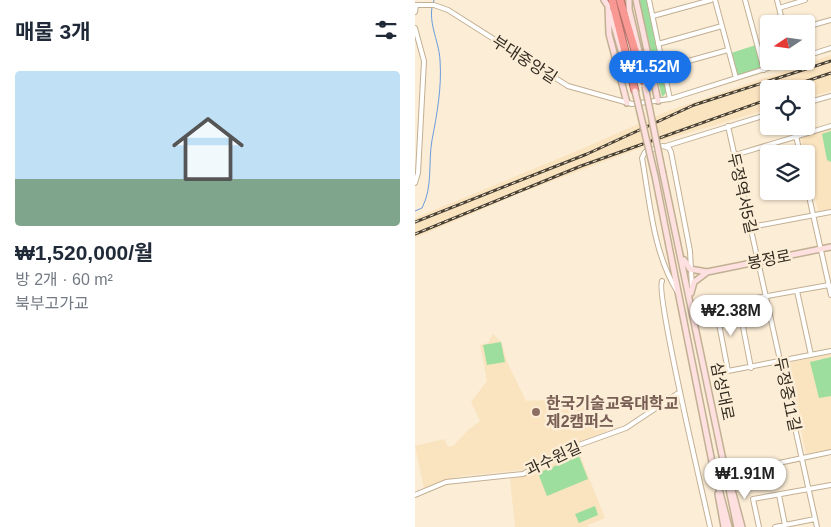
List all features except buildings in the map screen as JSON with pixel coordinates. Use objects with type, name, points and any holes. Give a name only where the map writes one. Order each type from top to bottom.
[{"type":"highway","points":[[620,0],[645,84]]},
{"type":"highway","points":[[610,3],[635,91]]},
{"type":"main road","points":[[605,0],[610,3],[609,34],[630,104]]},
{"type":"main road","name":"삼성대로","points":[[628,0],[639,44],[663,174],[737,527]]},
{"type":"main road","points":[[636,0],[658,101]]},
{"type":"main road","name":"삼성대로","points":[[635,91],[655,176],[712,462],[729,527]]},
{"type":"main road","name":"봉정로","points":[[707,272],[831,246]]},
{"type":"main road","points":[[681,253],[690,269],[707,272]]},
{"type":"main road","points":[[691,301],[692,288],[698,278],[707,272]]},
{"type":"main road","points":[[724,461],[732,469],[741,471]]},
{"type":"main road","points":[[724,461],[742,527]]},
{"type":"main road","points":[[712,462],[724,527]]},
{"type":"main road","points":[[735,499],[732,480],[735,474],[741,471]]},
{"type":"street","points":[[649,0],[670,99]]},
{"type":"street","points":[[653,16],[713,0],[736,78]]},
{"type":"street","points":[[745,0],[760,55]]},
{"type":"street","points":[[777,0],[781,15]]},
{"type":"street","points":[[779,8],[805,0]]},
{"type":"street","points":[[415,5],[415,12]]},
{"type":"street","name":"부대중앙길","points":[[415,5],[434,5],[448,10],[568,86],[630,104]]},
{"type":"street","points":[[815,24],[831,20]]},
{"type":"street","points":[[658,44],[722,26]]},
{"type":"street","points":[[415,28],[424,61],[415,183]]},
{"type":"street","points":[[815,53],[831,48]]},
{"type":"street","points":[[663,68],[728,50]]},
{"type":"street","points":[[630,104],[670,99],[764,70]]},
{"type":"street","points":[[815,100],[831,96]]},
{"type":"street","points":[[415,99],[420,99]]},
{"type":"street","points":[[679,294],[668,276],[660,253],[642,158],[645,152],[760,117]]},
{"type":"street","name":"두정역서5길","points":[[728,126],[758,260]]},
{"type":"street","points":[[735,155],[831,126]]},
{"type":"street","points":[[796,137],[798,145]]},
{"type":"street","points":[[675,142],[671,147],[671,152],[690,251],[692,288]]},
{"type":"street","points":[[663,146],[669,148],[671,152]]},
{"type":"street","points":[[810,200],[831,295]]},
{"type":"street","points":[[751,227],[831,212]]},
{"type":"street","name":"두정중11길","points":[[758,260],[817,527]]},
{"type":"street","points":[[662,281],[661,290],[680,392],[710,527]]},
{"type":"street","points":[[829,286],[717,305],[728,371],[831,351]]},
{"type":"street","points":[[797,291],[811,355]]},
{"type":"street","points":[[737,301],[751,368]]},
{"type":"street","name":"과수원길","points":[[415,495],[446,482],[523,474],[576,446],[626,428],[680,392]]},
{"type":"street","points":[[741,471],[831,452]]},
{"type":"street","points":[[759,527],[753,499],[831,485]]},
{"type":"street","points":[[779,495],[785,525]]},
{"type":"street","points":[[775,527],[815,519]]},
{"type":"shaded area","points":[[831,55],[831,91],[815,95],[815,80],[760,80],[760,112],[651,144],[523,192],[415,238],[415,218],[668,111],[787,70],[815,70],[815,60]]},
{"type":"shaded area","points":[[831,129],[831,209],[818,211],[815,198],[815,145],[803,145],[801,138]]},
{"type":"shaded area","name":"한국기술교육대학교 제2캠퍼스","points":[[493,334],[502,343],[507,362],[526,401],[580,398],[597,409],[607,431],[576,443],[523,470],[462,476],[442,481],[424,489],[415,446],[444,439],[448,447],[453,446],[469,429],[480,421],[471,402],[487,381],[480,345],[488,343]]},
{"type":"shaded area","points":[[831,354],[831,449],[806,454],[787,363]]},
{"type":"shaded area","points":[[578,450],[605,518],[588,525],[589,527],[515,527],[510,479],[531,475]]},
{"type":"green space","points":[[639,0],[647,0],[667,92],[662,97]]},
{"type":"green space","points":[[756,45],[760,70],[737,77],[731,53]]},
{"type":"green space","points":[[831,131],[831,162],[827,160],[822,134]]},
{"type":"green space","points":[[501,342],[505,362],[487,365],[483,345]]},
{"type":"green space","points":[[831,357],[831,396],[819,398],[810,362]]},
{"type":"green space","points":[[579,456],[588,479],[547,496],[538,473]]},
{"type":"green space","points":[[595,506],[598,515],[579,523],[575,514]]},
{"type":"waterway","points":[[415,211],[422,208],[428,192],[431,149],[440,90],[440,60],[431,15],[434,0]]},
{"type":"railway","points":[[415,222],[587,154],[694,105],[831,61]]},
{"type":"railway","points":[[810,80],[831,73]]},
{"type":"railway","points":[[415,234],[581,166],[760,102]]},
{"type":"place","name":"한국기술교육대학교 제2캠퍼스","points":[[536,412]]}]
